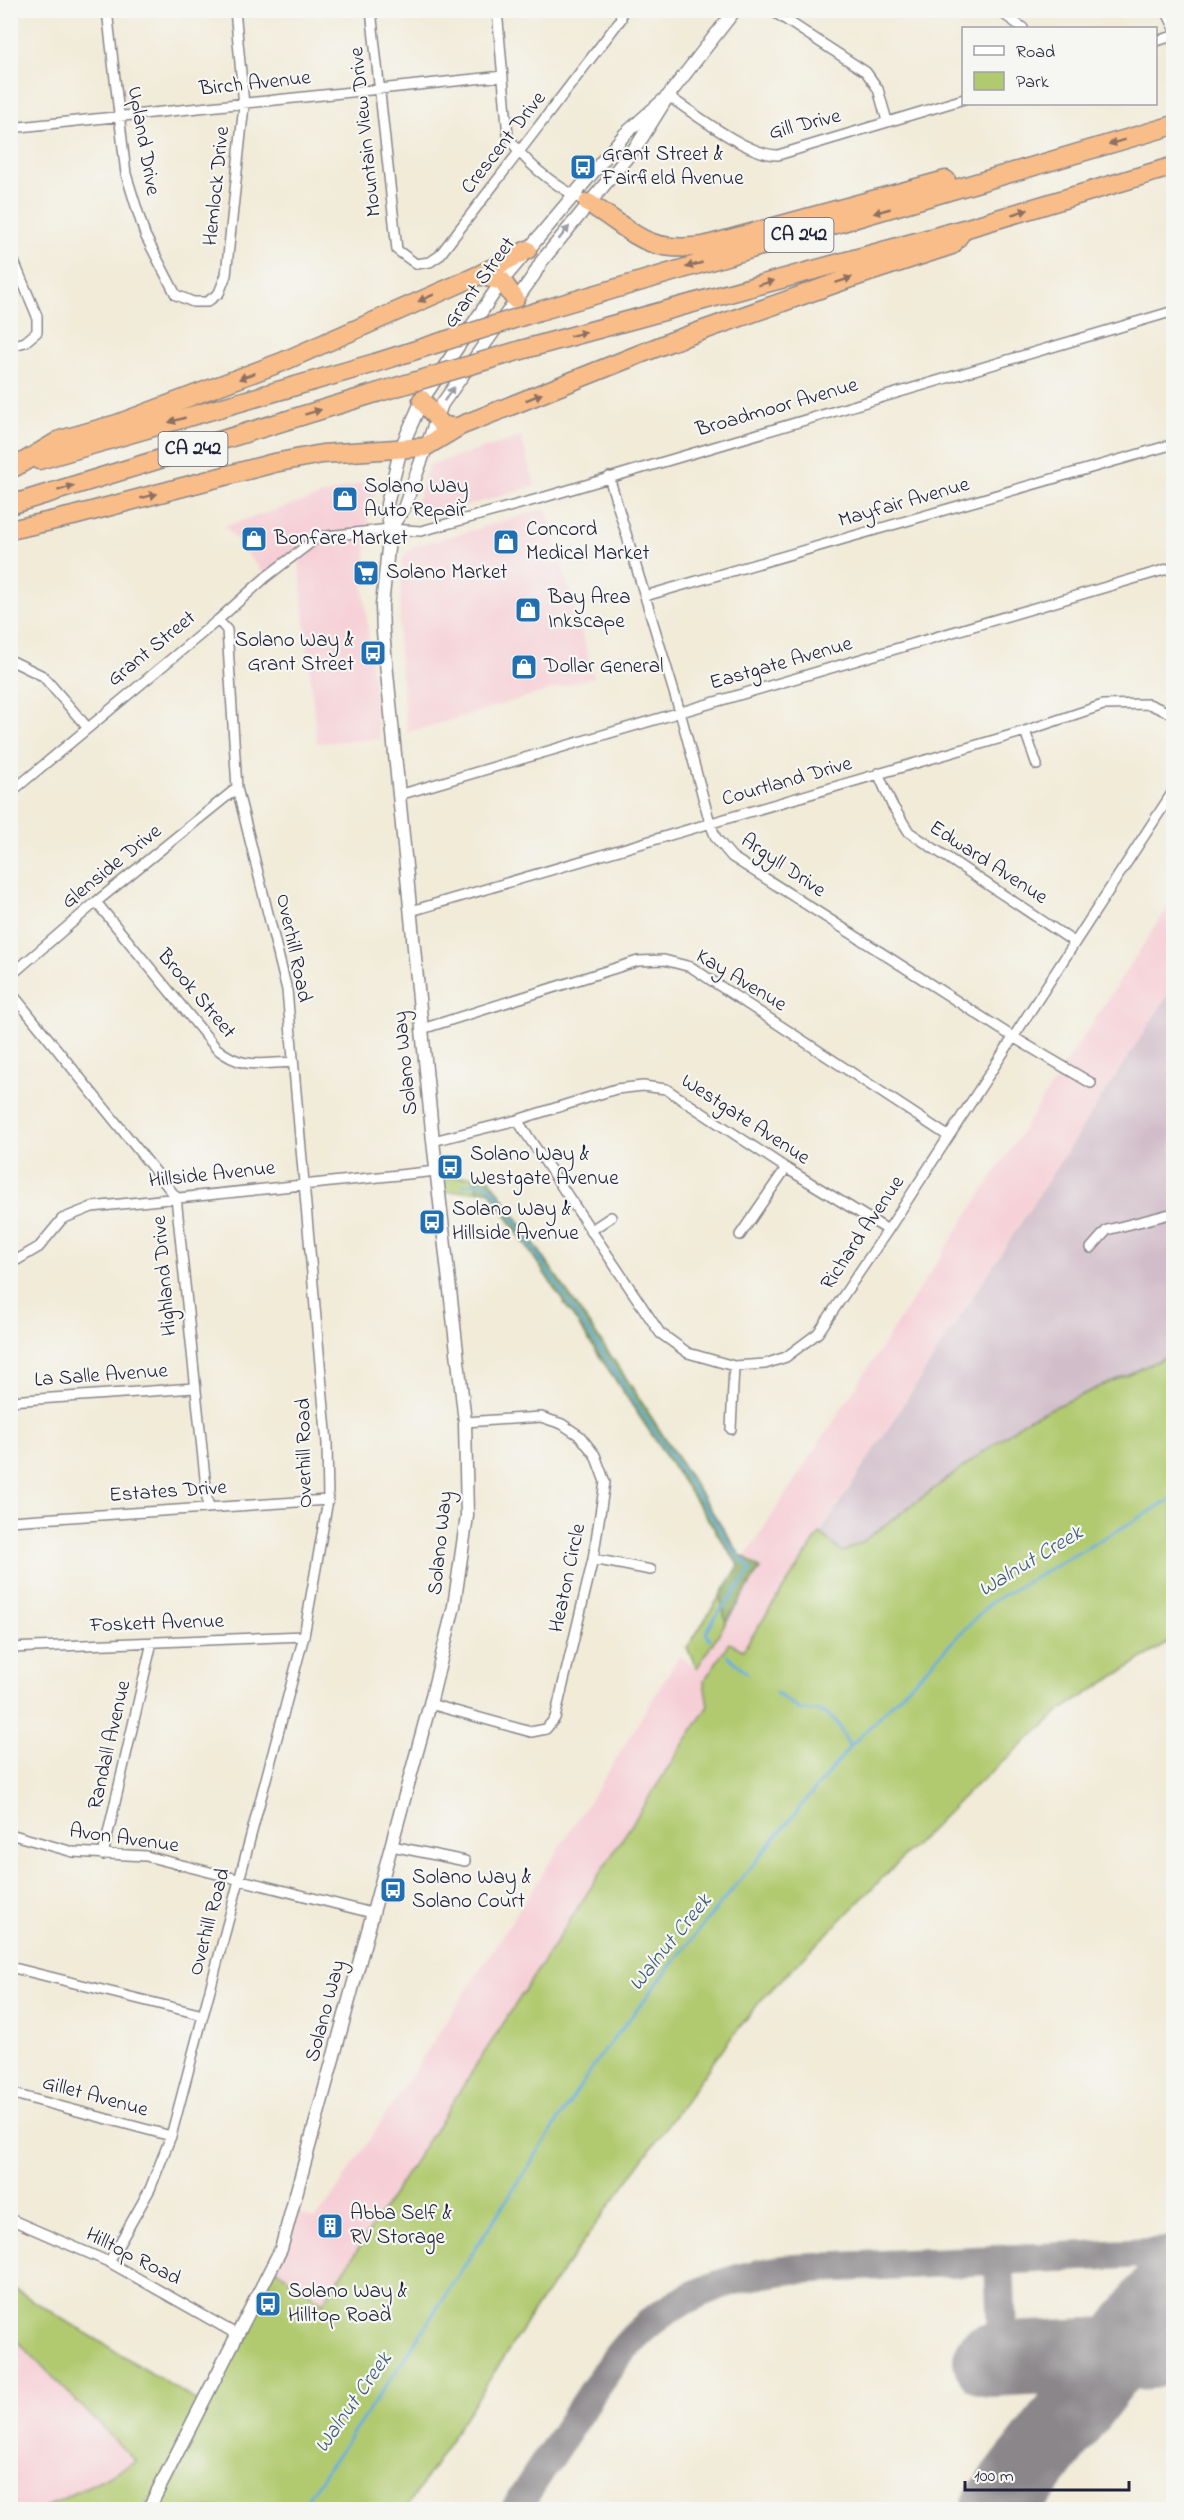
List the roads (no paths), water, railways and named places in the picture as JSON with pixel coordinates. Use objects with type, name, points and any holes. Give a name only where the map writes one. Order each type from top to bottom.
[{"type":"highway","name":"CA 242","points":[[13,467],[375,363],[539,311],[1173,125]]},
{"type":"highway","points":[[580,199],[642,240],[680,249],[704,246],[896,192],[1036,158],[1059,159]]},
{"type":"highway","name":"CA 242","points":[[10,505],[521,350],[964,229],[1173,166]]},
{"type":"highway","points":[[10,530],[73,516],[274,463],[322,454],[425,447],[456,428],[670,342],[952,245],[964,229]]},
{"type":"highway","points":[[13,467],[60,440],[136,417],[282,362],[479,275],[527,250]]},
{"type":"highway","points":[[479,275],[502,281],[515,299]]},
{"type":"highway","points":[[422,400],[442,425],[456,428]]},
{"type":"street","name":"Upland Drive","points":[[107,10],[126,174],[145,235],[176,295],[193,302],[207,302],[219,293]]},
{"type":"street","name":"Hemlock Drive","points":[[219,293],[226,274],[244,105],[235,10]]},
{"type":"street","name":"Mountain View Drive","points":[[371,10],[397,250]]},
{"type":"street","points":[[497,10],[508,136],[518,153],[580,199]]},
{"type":"street","name":"Crescent Drive","points":[[397,250],[416,264],[430,262],[439,256],[621,15],[628,10]]},
{"type":"street","name":"Grant Street","points":[[390,529],[387,504],[401,448],[422,400],[502,281],[527,250],[638,144],[668,96],[735,10]]},
{"type":"street","points":[[771,10],[866,72],[878,89],[887,121]]},
{"type":"street","points":[[998,10],[1022,27]]},
{"type":"street","points":[[1166,10],[1173,27]]},
{"type":"street","points":[[1157,40],[1173,36]]},
{"type":"street","name":"Birch Avenue","points":[[10,128],[503,76]]},
{"type":"street","name":"Gill Drive","points":[[668,96],[738,141],[768,155],[778,155],[962,99]]},
{"type":"street","name":"Grant Street","points":[[10,793],[87,726],[218,620],[266,577],[318,537],[390,529],[404,508],[442,404],[541,262],[580,199]]},
{"type":"street","points":[[10,252],[37,316],[37,332],[25,342],[10,346]]},
{"type":"street","name":"Broadmoor Avenue","points":[[390,529],[421,531],[1173,311]]},
{"type":"street","name":"Mayfair Avenue","points":[[645,596],[1173,444]]},
{"type":"street","name":"Argyll Drive","points":[[609,477],[716,838],[732,857],[1013,1037],[1091,1083]]},
{"type":"street","name":"Solano Way","points":[[148,2510],[281,2249],[430,1704],[454,1606],[467,1516],[465,1422],[433,1141],[382,606],[390,529]]},
{"type":"street","name":"Eastgate Avenue","points":[[399,795],[1173,567]]},
{"type":"street","name":"Overhill Road","points":[[108,2262],[150,2189],[171,2136],[304,1636],[328,1500],[327,1443],[287,990],[237,788],[227,630],[218,620]]},
{"type":"street","points":[[10,660],[43,676],[87,726]]},
{"type":"street","name":"Courtland Drive","points":[[411,911],[1025,731],[1103,705],[1149,704],[1173,715]]},
{"type":"street","points":[[1025,731],[1037,765]]},
{"type":"street","name":"Edward Avenue","points":[[878,773],[892,805],[909,832],[1074,942]]},
{"type":"street","name":"Glenside Drive","points":[[10,976],[96,902],[237,788]]},
{"type":"street","name":"Richard Avenue","points":[[517,1120],[660,1333],[688,1353],[734,1366],[765,1364],[786,1357],[818,1333],[888,1230],[1173,790]]},
{"type":"street","name":"Brook Street","points":[[96,902],[216,1048],[229,1059],[243,1064],[293,1062]]},
{"type":"street","name":"Kay Avenue","points":[[422,1029],[638,961],[664,960],[691,967],[948,1136]]},
{"type":"street","name":"Highland Drive","points":[[10,991],[176,1197],[208,1507]]},
{"type":"street","name":"Westgate Avenue","points":[[433,1141],[517,1120],[616,1089],[643,1086],[666,1089],[786,1168],[888,1230]]},
{"type":"street","points":[[740,1235],[786,1168]]},
{"type":"street","name":"Hillside Avenue","points":[[10,1264],[39,1247],[62,1219],[92,1207],[437,1170]]},
{"type":"street","points":[[1091,1248],[1107,1230],[1173,1214]]},
{"type":"street","points":[[590,1231],[611,1217]]},
{"type":"street","points":[[731,1429],[734,1366]]},
{"type":"street","name":"La Salle Avenue","points":[[10,1401],[194,1388]]},
{"type":"street","name":"Heaton Circle","points":[[430,1704],[531,1732],[546,1729],[555,1718],[593,1559],[605,1482],[596,1455],[580,1436],[562,1424],[541,1417],[465,1422]]},
{"type":"street","name":"Estates Drive","points":[[10,1521],[328,1500]]},
{"type":"street","points":[[593,1559],[651,1570]]},
{"type":"street","name":"Foskett Avenue","points":[[10,1648],[304,1636]]},
{"type":"street","name":"Randall Avenue","points":[[103,1855],[152,1642]]},
{"type":"street","name":"Avon Avenue","points":[[10,1834],[73,1852],[146,1856],[372,1913]]},
{"type":"street","points":[[392,1846],[465,1861]]},
{"type":"street","points":[[10,1967],[203,2015]]},
{"type":"street","name":"Gillet Avenue","points":[[10,2093],[171,2136]]},
{"type":"street","name":"Hilltop Road","points":[[10,2219],[108,2262],[236,2334]]},
{"type":"waterway","points":[[464,1185],[484,1183],[498,1196],[739,1558],[748,1565],[751,1571],[716,1616],[706,1633],[710,1640]]},
{"type":"waterway","name":"Walnut Creek","points":[[299,2510],[395,2373],[598,2059],[698,1931],[850,1747],[990,1603],[1174,1498]]},
{"type":"waterway","points":[[727,1655],[747,1673]]},
{"type":"waterway","points":[[776,1693],[800,1710],[827,1714],[837,1722],[850,1747]]},
{"type":"place","name":"Grant Street & Fairfield Avenue","points":[[583,167]]},
{"type":"place","name":"Solano Way Auto Repair","points":[[345,499]]},
{"type":"place","name":"Bonfare Market","points":[[254,539]]},
{"type":"place","name":"Concord Medical Market","points":[[506,542]]},
{"type":"place","name":"Solano Market","points":[[366,573]]},
{"type":"place","name":"Bay Area Inkscape","points":[[528,610]]},
{"type":"place","name":"Solano Way & Grant Street","points":[[373,653]]},
{"type":"place","name":"Dollar General","points":[[524,667]]},
{"type":"place","name":"Solano Way & Westgate Avenue","points":[[450,1167]]},
{"type":"place","name":"Solano Way & Hillside Avenue","points":[[432,1222]]},
{"type":"place","name":"Solano Way & Solano Court","points":[[393,1890]]},
{"type":"place","name":"Abba Self & RV Storage","points":[[330,2226]]},
{"type":"place","name":"Solano Way & Hilltop Road","points":[[268,2304]]}]
